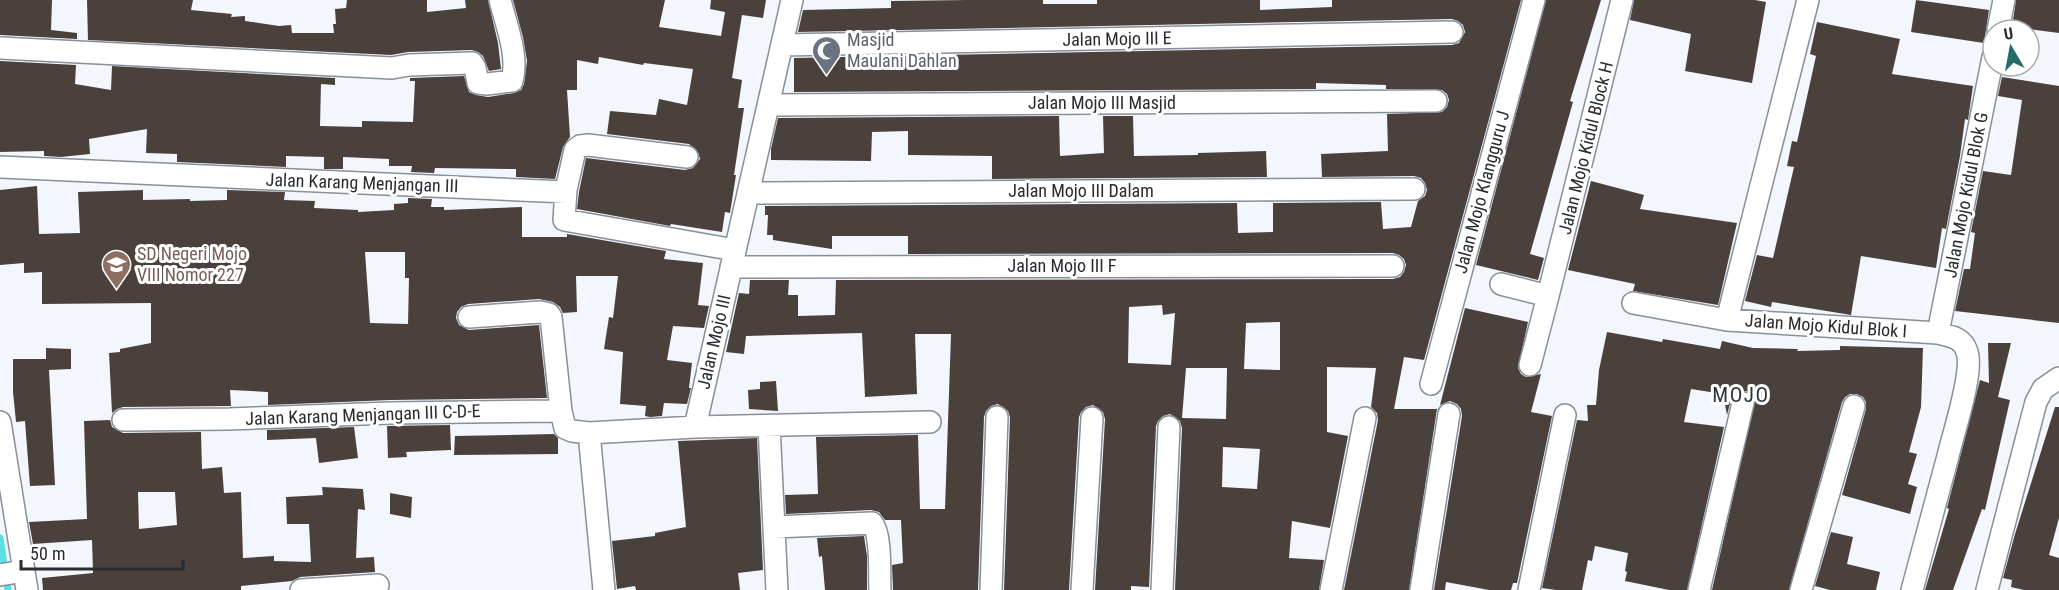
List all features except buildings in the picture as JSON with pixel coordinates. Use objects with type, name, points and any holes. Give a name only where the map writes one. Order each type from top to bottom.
[{"type":"street","points":[[0,48],[392,68],[409,65],[472,63],[478,83],[487,84],[512,81],[514,72],[512,48],[500,0]]},
{"type":"street","name":"Jalan Mojo III","points":[[695,427],[792,0]]},
{"type":"street","name":"Jalan Mojo Klangguru J","points":[[1431,384],[1534,0]]},
{"type":"street","name":"Jalan Mojo Kidul Block H","points":[[1530,365],[1622,0]]},
{"type":"street","name":"Jalan Mojo Kidul Blok I","points":[[1808,0],[1727,320],[1938,333],[1956,338],[1965,347],[1968,352],[1968,373],[1960,410],[1912,590]]},
{"type":"street","points":[[2000,18],[2004,0]]},
{"type":"street","name":"Jalan Mojo III E","points":[[782,45],[1452,32]]},
{"type":"street","name":"Jalan Mojo Kidul Blok G","points":[[1938,333],[1989,78]]},
{"type":"street","name":"Jalan Mojo III Masjid","points":[[769,105],[1436,101]]},
{"type":"street","points":[[566,192],[575,150],[580,146],[588,145],[687,158]]},
{"type":"street","name":"Jalan Karang Menjangan III","points":[[0,167],[566,192]]},
{"type":"street","name":"Jalan Mojo III Dalam","points":[[748,193],[1414,189]]},
{"type":"street","name":"Jalan Mojo III F","points":[[566,192],[564,219],[566,221],[733,259],[1393,266]]},
{"type":"street","points":[[1501,284],[1548,296]]},
{"type":"street","points":[[1633,303],[1727,320]]},
{"type":"street","points":[[469,317],[540,312],[551,316],[561,411],[565,428],[572,431],[589,433],[695,427],[930,422]]},
{"type":"street","points":[[1987,590],[2036,402],[2043,389],[2059,378]]},
{"type":"street","points":[[1699,590],[1743,403]]},
{"type":"street","points":[[1801,590],[1854,406]]},
{"type":"street","name":"Jalan Karang Menjangan III C-D-E","points":[[123,420],[229,419],[390,412],[561,411]]},
{"type":"street","points":[[1420,590],[1449,414]]},
{"type":"street","points":[[1528,590],[1565,416]]},
{"type":"street","points":[[991,590],[997,417]]},
{"type":"street","points":[[1082,590],[1092,418]]},
{"type":"street","points":[[1331,590],[1365,418]]},
{"type":"street","points":[[0,422],[24,578],[0,575]]},
{"type":"street","points":[[769,426],[777,590]]},
{"type":"street","points":[[1162,590],[1169,427]]},
{"type":"street","points":[[589,433],[604,590]]},
{"type":"street","points":[[774,527],[872,523],[877,539],[880,590]]},
{"type":"street","points":[[301,590],[378,585]]},
{"type":"waterway","points":[[0,538],[8,590]]},
{"type":"place","name":"Masjid Maulani Dahlan","points":[[826,76]]},
{"type":"place","name":"SD Negeri Mojo VIII Nomor 227","points":[[116,290]]},
{"type":"district","name":"MOJO","points":[[1741,395]]}]
